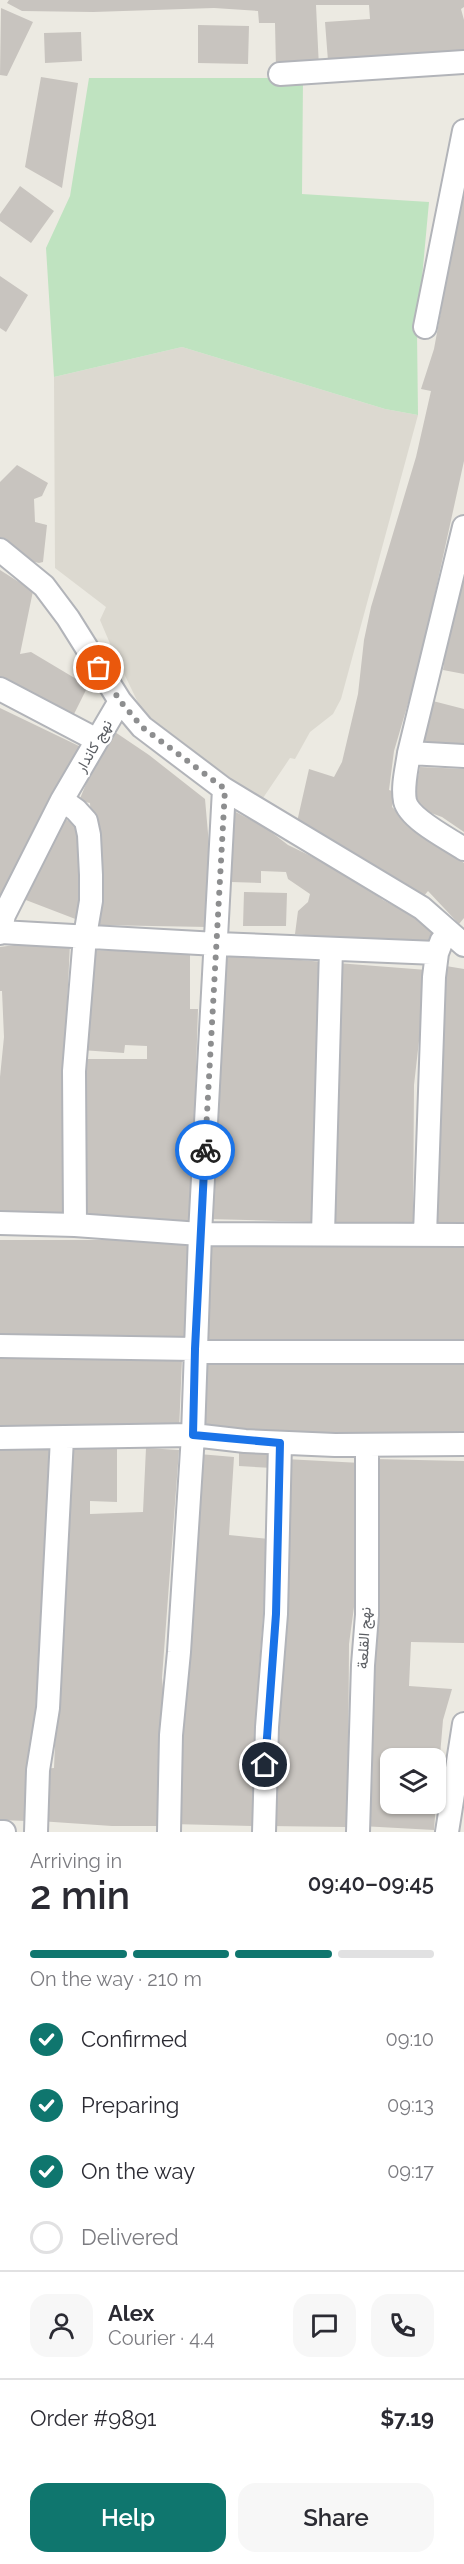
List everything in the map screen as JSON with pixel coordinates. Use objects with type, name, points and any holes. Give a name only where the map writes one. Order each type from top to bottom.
[{"type":"street","points":[[280,74],[464,62]]},
{"type":"street","points":[[424,327],[464,131]]},
{"type":"street","points":[[464,527],[409,753],[405,791],[409,811],[464,849]]},
{"type":"street","points":[[0,550],[44,586],[68,618],[120,701],[142,727],[225,789],[422,908],[464,945]]},
{"type":"street","points":[[0,689],[97,740]]},
{"type":"street","name":"نهج كاندار","points":[[1,923],[62,800],[120,701]]},
{"type":"street","points":[[409,753],[464,756]]},
{"type":"street","points":[[169,1832],[171,1735],[179,1652],[193,1435],[200,1234],[225,789]]},
{"type":"street","points":[[62,800],[82,816],[88,827],[91,901],[85,936],[74,1071],[75,1225]]},
{"type":"street","points":[[1,923],[85,936],[437,953]]},
{"type":"street","points":[[425,1234],[434,977],[437,953],[447,930]]},
{"type":"street","points":[[323,1234],[331,949]]},
{"type":"street","points":[[0,1223],[75,1225],[200,1234],[464,1235]]},
{"type":"street","points":[[0,1346],[195,1351],[464,1352]]},
{"type":"street","points":[[0,1438],[193,1435],[280,1443],[464,1444]]},
{"type":"street","points":[[36,1832],[38,1770],[48,1708],[62,1438]]},
{"type":"street","points":[[264,1832],[267,1726],[276,1614],[280,1443]]},
{"type":"street","name":"نهج القلعة","points":[[358,1832],[362,1688],[367,1615],[367,1445]]},
{"type":"street","points":[[453,1821],[464,1724]]},
{"type":"shaded area","points":[[182,347],[385,409],[418,415],[341,699],[333,714],[310,732],[295,759],[290,758],[261,801],[148,723],[100,620],[106,607],[55,568],[54,377]]},
{"type":"green space","points":[[89,78],[303,78],[302,194],[429,202],[417,332],[418,415],[385,409],[182,347],[54,377],[46,248],[70,196]]},
{"type":"building","points":[[9,0],[464,0],[464,7],[461,9],[464,20],[464,50],[417,58],[328,61],[325,22],[370,19],[369,5],[316,5],[319,68],[276,68],[275,23],[259,23],[258,11],[214,8],[93,12],[22,11],[7,3]]},
{"type":"building","points":[[1,8],[33,22],[7,76],[0,75]]},
{"type":"building","points":[[198,25],[249,26],[248,64],[198,63]]},
{"type":"building","points":[[81,32],[82,61],[45,63],[44,33]]},
{"type":"building","points":[[41,77],[78,83],[62,188],[25,167]]},
{"type":"building","points":[[464,185],[464,461],[419,666],[394,751],[389,790],[395,792],[392,807],[415,828],[433,837],[464,863],[464,918],[459,924],[428,891],[419,902],[297,822],[309,769],[334,777],[342,762],[358,694],[364,640],[371,607],[416,457],[431,391],[421,389],[434,349]]},
{"type":"building","points":[[20,186],[54,211],[31,243],[0,221],[0,214]]},
{"type":"building","points":[[0,276],[28,295],[6,332],[0,328]]},
{"type":"building","points":[[17,465],[48,483],[42,496],[34,499],[35,522],[47,525],[43,562],[39,563],[22,559],[0,545],[0,482]]},
{"type":"building","points":[[464,556],[464,674],[443,670],[451,614]]},
{"type":"building","points":[[0,570],[33,591],[20,654],[31,652],[88,686],[72,718],[0,680]]},
{"type":"building","points":[[429,700],[464,709],[464,745],[420,743]]},
{"type":"building","points":[[0,708],[81,747],[0,900]]},
{"type":"building","points":[[109,728],[149,755],[205,799],[212,879],[208,927],[97,925],[90,803],[79,801]]},
{"type":"building","points":[[420,767],[464,769],[464,832],[442,817],[412,806]]},
{"type":"building","points":[[232,810],[266,828],[288,845],[346,873],[383,900],[436,928],[430,941],[352,940],[295,934],[298,911],[308,902],[310,894],[288,879],[286,872],[261,871],[261,883],[231,882]]},
{"type":"building","points":[[62,817],[84,830],[81,844],[78,920],[18,897]]},
{"type":"building","points":[[244,892],[287,893],[286,926],[243,926]]},
{"type":"building","points":[[30,943],[70,944],[62,1111],[64,1215],[0,1213],[0,1077],[4,1037],[2,991],[0,991],[0,947]]},
{"type":"building","points":[[89,950],[190,953],[190,1009],[198,1009],[191,1222],[81,1216],[82,1059],[147,1059],[147,1046],[125,1045],[124,1053],[81,1050]]},
{"type":"building","points":[[227,954],[324,962],[313,1222],[208,1219],[210,1117],[218,1119]]},
{"type":"building","points":[[337,963],[427,970],[414,1085],[413,1223],[330,1225]]},
{"type":"building","points":[[440,965],[464,969],[464,1227],[434,1226]]},
{"type":"building","points":[[0,1240],[131,1240],[188,1245],[188,1295],[183,1344],[110,1338],[0,1334]]},
{"type":"building","points":[[206,1241],[464,1245],[464,1345],[328,1341],[328,1348],[197,1344]]},
{"type":"building","points":[[0,1351],[182,1359],[179,1431],[0,1431]]},
{"type":"building","points":[[205,1360],[464,1362],[464,1437],[339,1436],[204,1429]]},
{"type":"building","points":[[0,1445],[49,1448],[39,1658],[27,1821],[0,1820]]},
{"type":"building","points":[[68,1447],[117,1449],[117,1502],[90,1501],[90,1514],[143,1512],[146,1448],[179,1450],[162,1678],[164,1700],[162,1826],[112,1826],[39,1821],[43,1769],[54,1768]]},
{"type":"building","points":[[239,1452],[273,1454],[273,1468],[239,1466]]},
{"type":"building","points":[[199,1454],[234,1457],[229,1535],[269,1539],[259,1669],[252,1826],[172,1824]]},
{"type":"building","points":[[285,1459],[361,1463],[354,1607],[349,1644],[346,1827],[269,1826]]},
{"type":"building","points":[[373,1459],[464,1461],[464,1643],[411,1642],[409,1686],[452,1689],[443,1720],[441,1748],[380,1748],[380,1814],[435,1814],[434,1830],[361,1826],[363,1786],[372,1787],[373,1752],[364,1751]]},
{"type":"way so far","points":[[99,668],[120,701],[142,727],[225,789],[205,1150]]},
{"type":"route","points":[[205,1150],[193,1435],[280,1443],[276,1614],[265,1765]]}]
